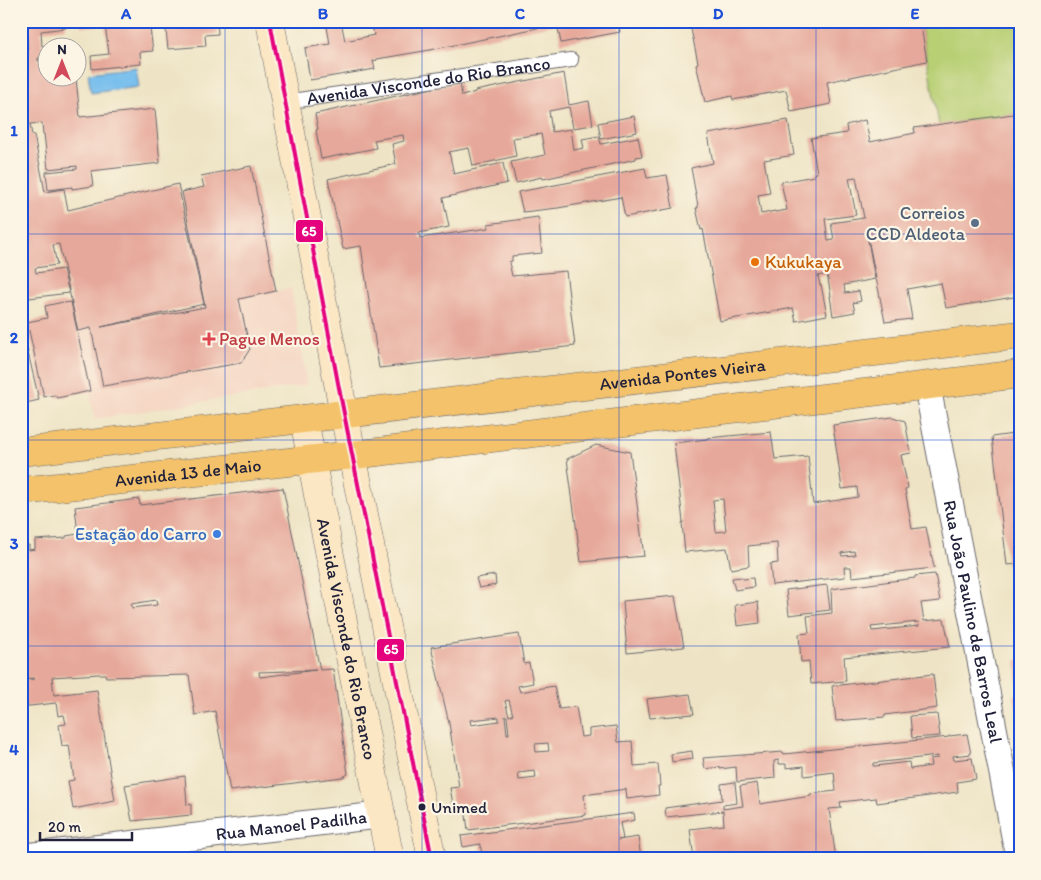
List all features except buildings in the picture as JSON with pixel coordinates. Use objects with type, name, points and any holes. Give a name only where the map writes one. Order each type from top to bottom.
[{"type":"main road","name":"Avenida Visconde do Rio Branco","points":[[270,21],[432,859]]},
{"type":"main road","name":"Avenida Pontes Vieira","points":[[345,414],[1020,335]]},
{"type":"main road","points":[[353,455],[1020,374]]},
{"type":"main road","points":[[21,452],[345,414]]},
{"type":"main road","name":"Avenida Visconde do Rio Branco","points":[[304,419],[390,859]]},
{"type":"main road","name":"Avenida 13 de Maio","points":[[21,491],[353,455]]},
{"type":"street","name":"Rua João Paulino de Barros Leal","points":[[927,385],[1019,859]]},
{"type":"street","name":"Rua Manoel Padilha","points":[[21,857],[382,815]]},
{"type":"lane","name":"Avenida Visconde do Rio Branco","points":[[285,102],[571,60]]},
{"type":"shaded area","points":[[291,288],[307,385],[95,419],[77,331],[205,307]]},
{"type":"green space","points":[[920,21],[1020,21],[1020,113],[939,125]]},
{"type":"water","points":[[136,67],[139,87],[91,93],[88,73]]},
{"type":"transit line","name":"65","points":[[270,21],[338,383],[432,859]]},
{"type":"place","name":"Correios CCD Aldeota","points":[[975,223]]},
{"type":"place","name":"Kukukaya","points":[[755,262]]},
{"type":"place","name":"Pague Menos","points":[[209,339]]},
{"type":"place","name":"Estação do Carro","points":[[217,534]]},
{"type":"place","name":"Unimed","points":[[422,807]]}]
